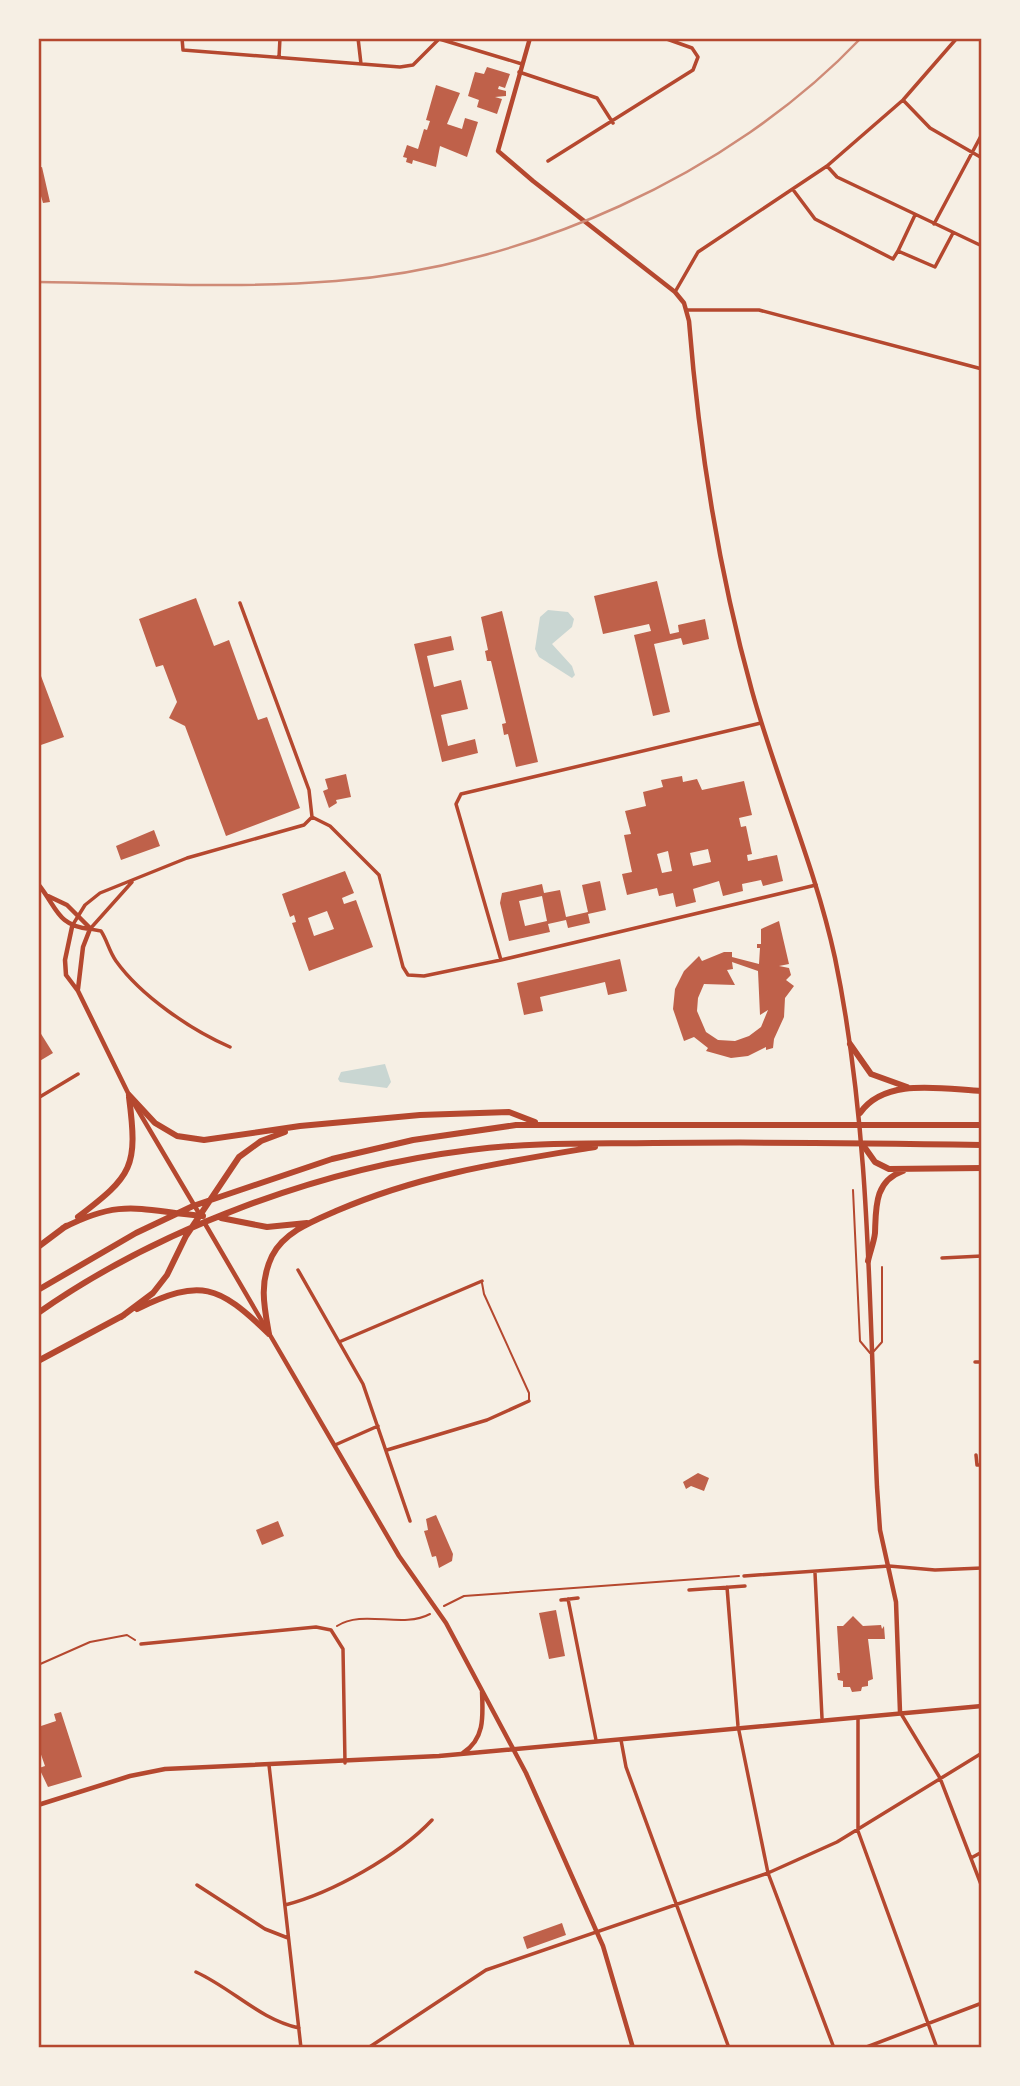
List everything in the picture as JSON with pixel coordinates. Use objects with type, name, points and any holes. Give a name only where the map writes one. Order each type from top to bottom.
[{"type":"highway","points":[[850,1044],[872,1074],[915,1089]]},
{"type":"highway","points":[[860,1113],[874,1097],[895,1090],[982,1091]]},
{"type":"highway","points":[[129,1096],[155,1123],[177,1136],[194,1139],[420,1115],[509,1112],[541,1124]]},
{"type":"highway","points":[[38,1247],[109,1192],[127,1171],[134,1140],[129,1096]]},
{"type":"highway","points":[[38,1290],[136,1233],[193,1206],[253,1183],[331,1159],[413,1140],[516,1125],[541,1124],[982,1125]]},
{"type":"highway","points":[[121,1317],[153,1293],[239,1157],[261,1141],[300,1126]]},
{"type":"highway","points":[[38,1313],[145,1250],[260,1201],[339,1178],[467,1150],[547,1143],[982,1145]]},
{"type":"highway","points":[[270,1334],[262,1298],[264,1278],[279,1247],[309,1223],[386,1190],[438,1175],[611,1144]]},
{"type":"highway","points":[[863,1145],[878,1165],[889,1169],[982,1168]]},
{"type":"highway","points":[[867,1261],[875,1236],[876,1199],[885,1183],[893,1176],[916,1169]]},
{"type":"highway","points":[[63,1228],[106,1208],[140,1207],[267,1227],[309,1223]]},
{"type":"highway","points":[[38,1361],[121,1317],[183,1290],[203,1289],[219,1293],[244,1309],[270,1334]]},
{"type":"street","points":[[182,38],[183,50],[400,67],[413,65],[437,39],[522,65]]},
{"type":"street","points":[[279,58],[280,38]]},
{"type":"street","points":[[358,38],[361,64]]},
{"type":"street","points":[[530,38],[498,145],[501,156],[675,292],[686,310],[710,510],[723,573],[761,723],[816,885],[832,946],[850,1044],[863,1145],[880,1530],[896,1602],[900,1712],[940,1777],[982,1887]]},
{"type":"street","points":[[548,161],[613,123],[693,70],[698,57],[692,48],[664,38]]},
{"type":"street","points":[[675,292],[698,252],[794,191],[827,166],[903,100],[957,38]]},
{"type":"street","points":[[519,72],[597,98],[613,123]]},
{"type":"street","points":[[903,100],[930,128],[982,158]]},
{"type":"street","points":[[934,223],[982,134]]},
{"type":"street","points":[[827,166],[837,177],[982,246]]},
{"type":"street","points":[[794,191],[815,219],[893,259],[915,215]]},
{"type":"street","points":[[898,250],[935,267],[953,233]]},
{"type":"street","points":[[686,310],[760,310],[982,369]]},
{"type":"street","points":[[240,603],[309,790],[312,817]]},
{"type":"street","points":[[501,960],[456,804],[461,794],[761,723]]},
{"type":"street","points":[[312,817],[330,826],[379,875],[403,967],[408,975],[424,975],[501,960],[816,885]]},
{"type":"street","points":[[312,817],[304,825],[187,858],[100,893],[78,914],[72,927],[65,972],[78,991],[129,1096],[408,1570],[446,1623],[482,1691],[513,1750],[597,1932],[633,2048]]},
{"type":"street","points":[[78,991],[83,947],[90,929],[135,879]]},
{"type":"street","points":[[38,884],[56,912],[72,927],[101,931],[116,961],[168,1010],[191,1027],[230,1047]]},
{"type":"street","points":[[48,896],[67,905],[90,929]]},
{"type":"street","points":[[38,1098],[78,1074]]},
{"type":"street","points":[[942,1258],[982,1256]]},
{"type":"street","points":[[298,1270],[363,1384],[410,1521]]},
{"type":"street","points":[[339,1342],[482,1281]]},
{"type":"street","points":[[975,1362],[982,1362]]},
{"type":"street","points":[[387,1450],[453,1431],[529,1401]]},
{"type":"street","points":[[335,1445],[378,1426]]},
{"type":"street","points":[[976,1455],[977,1465],[982,1465]]},
{"type":"street","points":[[744,1576],[889,1566],[935,1570],[982,1569]]},
{"type":"street","points":[[814,1573],[822,1718]]},
{"type":"street","points":[[689,1590],[745,1586]]},
{"type":"street","points":[[727,1587],[738,1726],[768,1873],[834,2048]]},
{"type":"street","points":[[561,1600],[578,1598]]},
{"type":"street","points":[[568,1599],[596,1740]]},
{"type":"street","points":[[141,1644],[316,1627],[331,1630],[344,1648],[345,1763]]},
{"type":"street","points":[[461,1754],[472,1747],[479,1735],[482,1691]]},
{"type":"street","points":[[38,1805],[130,1776],[165,1769],[345,1763],[513,1750],[822,1718],[982,1706]]},
{"type":"street","points":[[858,1716],[858,1831],[937,2048]]},
{"type":"street","points":[[620,1737],[626,1767],[729,2048]]},
{"type":"street","points":[[368,2048],[486,1970],[768,1873],[858,1831],[982,1753]]},
{"type":"street","points":[[269,1765],[301,2048]]},
{"type":"street","points":[[285,1905],[336,1886],[416,1836],[432,1820]]},
{"type":"street","points":[[971,1858],[982,1852]]},
{"type":"street","points":[[197,1885],[265,1929],[289,1938]]},
{"type":"street","points":[[196,1972],[218,1983],[267,2017],[299,2028]]},
{"type":"street","points":[[864,2048],[982,2003]]},
{"type":"street","points":[[38,2040],[40,2048]]},
{"type":"lane","points":[[853,1190],[860,1341],[872,1354],[882,1342],[882,1267]]},
{"type":"lane","points":[[482,1281],[484,1294],[529,1393],[529,1401]]},
{"type":"path","points":[[447,1605],[464,1596],[744,1576]]},
{"type":"path","points":[[331,1630],[350,1620],[419,1620],[432,1613]]},
{"type":"path","points":[[38,1665],[90,1642],[127,1635],[141,1644]]},
{"type":"shaded area","points":[[548,610],[568,612],[574,619],[572,627],[552,644],[572,666],[575,675],[572,678],[539,657],[535,649],[540,617]]},
{"type":"shaded area","points":[[385,1064],[391,1082],[387,1088],[340,1082],[338,1079],[341,1072]]},
{"type":"building","points":[[487,67],[510,74],[505,88],[499,86],[498,89],[506,91],[506,96],[495,97],[502,99],[497,114],[477,107],[479,100],[468,96],[475,72],[484,74]]},
{"type":"building","points":[[436,85],[460,93],[447,124],[462,129],[465,118],[478,122],[467,157],[440,146],[436,167],[413,160],[412,164],[406,162],[407,158],[403,157],[407,145],[418,149],[424,129],[427,130],[430,121],[426,120]]},
{"type":"building","points":[[42,167],[50,202],[43,203],[38,186],[38,168]]},
{"type":"building","points":[[657,581],[670,634],[679,632],[678,625],[705,619],[709,639],[683,645],[681,638],[654,644],[670,712],[653,716],[634,635],[651,631],[649,624],[603,634],[594,596]]},
{"type":"building","points":[[196,598],[214,646],[229,640],[258,720],[267,717],[300,808],[226,836],[185,726],[169,718],[177,702],[163,665],[156,667],[139,619]]},
{"type":"building","points":[[502,611],[538,762],[516,767],[508,734],[504,735],[502,724],[506,723],[491,661],[487,661],[485,651],[488,650],[481,617]]},
{"type":"building","points":[[451,636],[454,650],[427,656],[434,687],[461,680],[468,709],[441,715],[448,746],[475,739],[478,753],[442,762],[414,644]]},
{"type":"building","points":[[41,676],[64,737],[38,746],[38,677]]},
{"type":"building","points":[[346,774],[351,797],[336,800],[337,803],[329,808],[323,791],[328,789],[325,779]]},
{"type":"building","points":[[682,776],[683,782],[697,779],[702,790],[744,781],[752,815],[739,818],[741,827],[746,826],[752,854],[747,855],[748,861],[777,855],[783,881],[763,886],[761,880],[742,884],[743,891],[723,896],[719,881],[693,889],[696,902],[676,907],[673,893],[659,896],[657,888],[627,895],[622,874],[632,872],[624,835],[631,834],[625,811],[646,806],[643,792],[663,787],[661,780]],"holes":[[[708,849],[711,862],[693,866],[690,853]],[[668,851],[672,871],[662,873],[657,854]]]},
{"type":"building","points":[[154,830],[160,846],[121,860],[116,846]]},
{"type":"building","points":[[345,871],[354,893],[342,898],[344,904],[356,900],[373,947],[309,971],[292,923],[296,922],[294,915],[290,917],[282,894]],"holes":[[[327,911],[334,929],[314,936],[308,918]]]},
{"type":"building","points":[[600,881],[606,910],[588,914],[590,923],[568,928],[566,920],[548,924],[550,932],[509,941],[500,903],[502,893],[542,884],[544,893],[560,890],[566,917],[588,912],[582,885]],"holes":[[[542,896],[547,921],[525,926],[519,901]]]},
{"type":"building","points":[[779,921],[789,964],[779,966],[789,968],[791,975],[786,980],[794,986],[785,998],[784,1017],[773,1048],[766,1050],[766,1047],[748,1056],[731,1058],[706,1051],[708,1048],[694,1037],[684,1041],[673,1009],[675,989],[684,971],[699,956],[702,961],[724,952],[732,952],[732,957],[759,964],[760,948],[757,948],[757,944],[761,944],[761,929]],"holes":[[[732,962],[758,971],[760,1015],[768,1010],[761,1027],[749,1036],[735,1041],[718,1040],[706,1032],[697,1011],[698,998],[704,984],[735,985],[727,970],[733,969]]]},
{"type":"building","points":[[620,959],[627,991],[608,995],[605,982],[540,997],[543,1011],[524,1015],[517,983]]},
{"type":"building","points":[[38,1029],[53,1053],[38,1062]]},
{"type":"building","points":[[698,1473],[709,1478],[704,1491],[691,1486],[686,1489],[683,1482]]},
{"type":"building","points":[[436,1515],[453,1554],[452,1561],[439,1568],[436,1556],[432,1557],[424,1531],[428,1530],[426,1519]]},
{"type":"building","points":[[278,1521],[284,1536],[262,1545],[256,1530]]},
{"type":"building","points":[[556,1610],[565,1656],[549,1659],[539,1613]]},
{"type":"building","points":[[853,1616],[863,1626],[881,1625],[882,1629],[884,1626],[885,1639],[868,1639],[873,1679],[868,1681],[868,1686],[862,1687],[861,1691],[852,1692],[850,1687],[843,1687],[843,1681],[838,1680],[837,1673],[840,1673],[837,1626],[843,1626]]},
{"type":"building","points":[[61,1712],[82,1777],[48,1787],[39,1768],[45,1766],[38,1746],[38,1727],[56,1721],[54,1714]]},
{"type":"building","points":[[562,1923],[566,1935],[527,1949],[523,1937]]},
{"type":"railway","points":[[38,282],[224,285],[336,281],[407,272],[479,257],[550,234],[620,206],[687,172],[750,132],[809,87],[861,38]]}]
